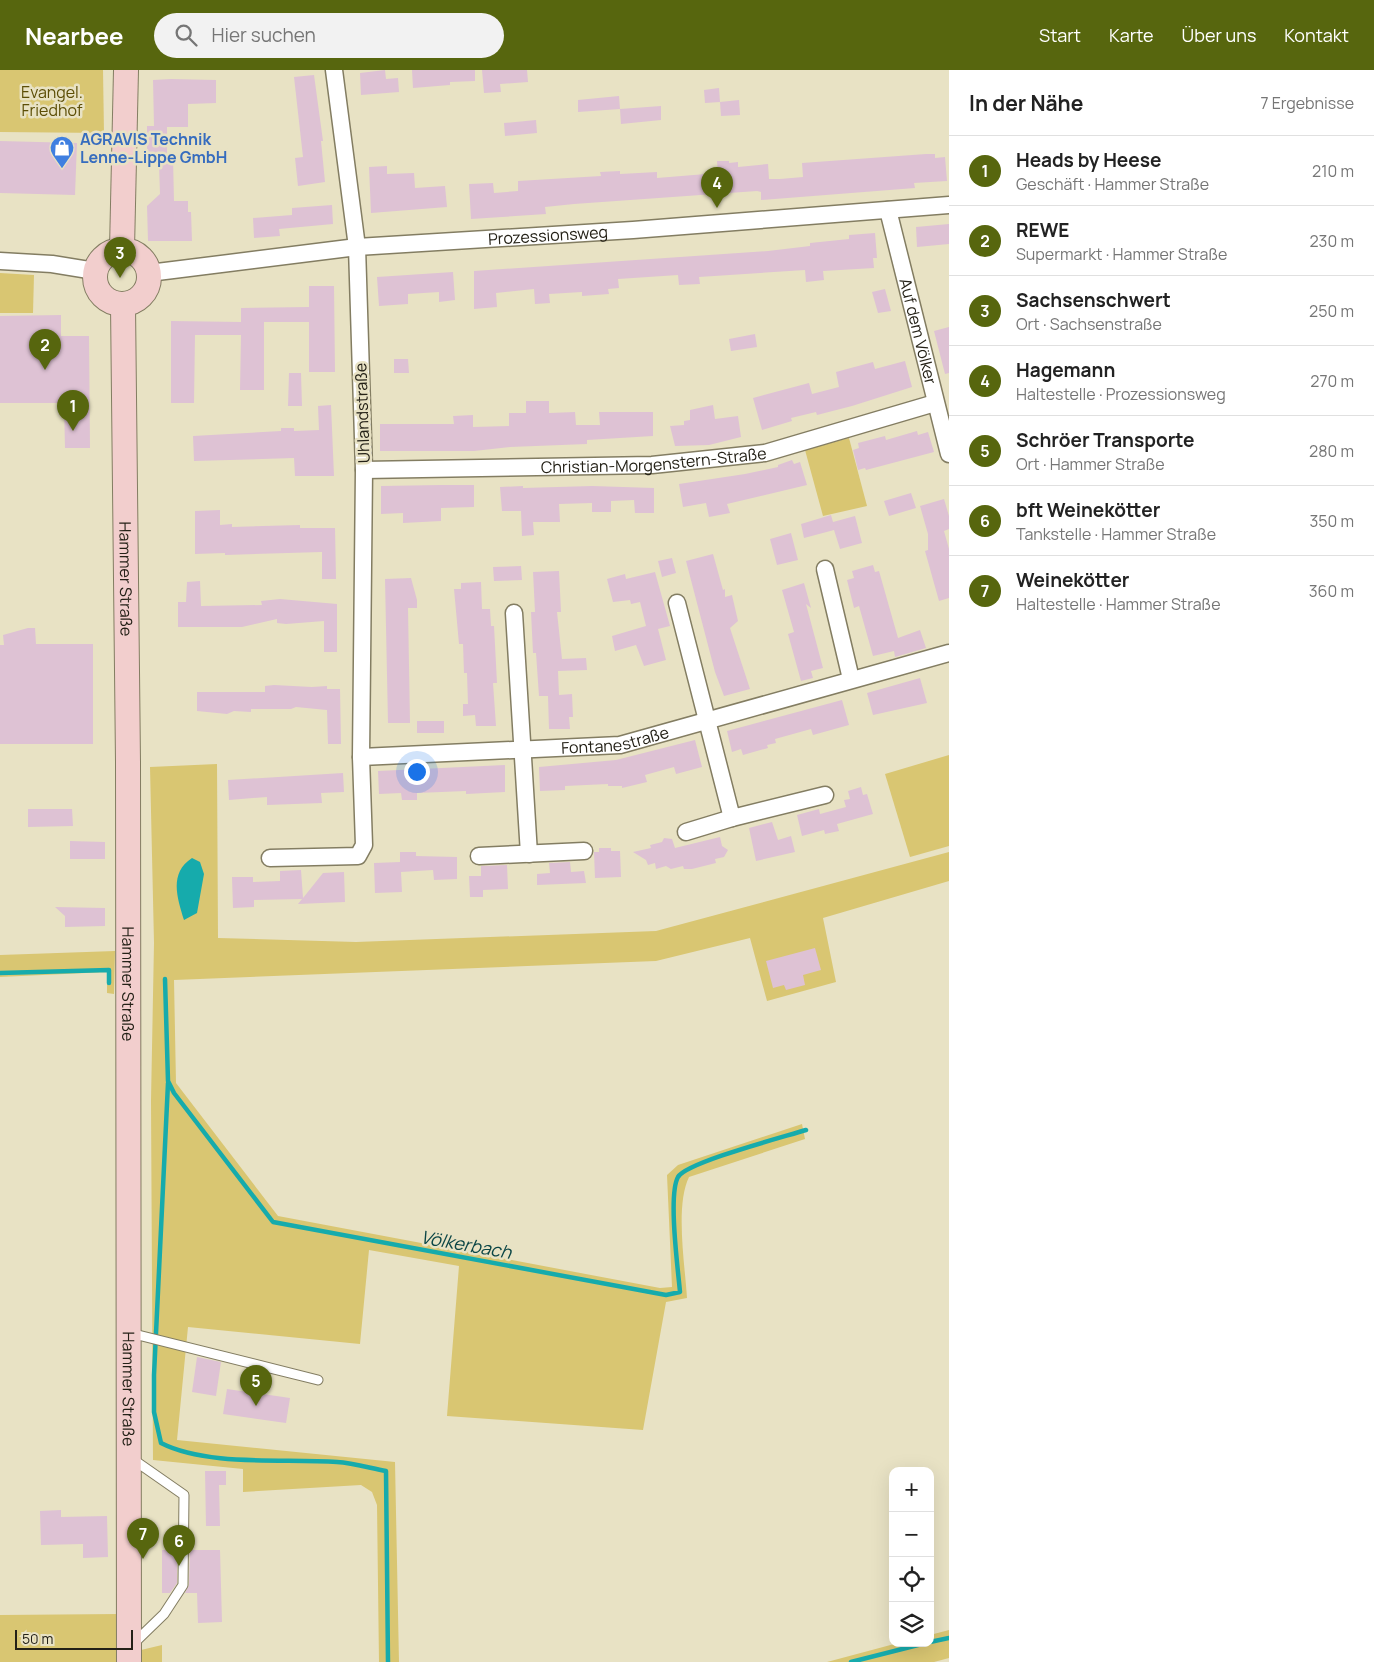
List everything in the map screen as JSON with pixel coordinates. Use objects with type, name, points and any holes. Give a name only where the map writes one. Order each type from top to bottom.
[{"type":"main road","points":[[122,249],[126,70]]},
{"type":"main road","points":[[122,249],[139,255],[146,262],[149,273],[147,290],[141,297],[123,305],[115,304],[100,294],[96,287],[95,271],[105,255],[122,249]]},
{"type":"main road","name":"Hammer Straße","points":[[123,305],[128,762],[140,1335],[130,1458],[130,1654]]},
{"type":"street","name":"Uhlandstraße","points":[[334,70],[357,247],[364,470],[361,757]]},
{"type":"street","name":"Prozessionsweg","points":[[149,273],[357,247],[949,205]]},
{"type":"street","name":"Auf dem Völker","points":[[888,210],[949,454]]},
{"type":"street","points":[[0,261],[52,264],[95,271]]},
{"type":"street","name":"Christian-Morgenstern-Straße","points":[[364,470],[652,465],[756,454],[935,403]]},
{"type":"street","points":[[825,569],[851,679]]},
{"type":"street","points":[[677,603],[732,818]]},
{"type":"street","points":[[514,613],[529,854]]},
{"type":"street","name":"Fontanestraße","points":[[361,757],[521,748],[620,745],[708,722],[851,679],[949,653]]},
{"type":"street","points":[[270,858],[358,856],[364,845],[361,757]]},
{"type":"street","points":[[686,832],[732,818],[824,795]]},
{"type":"street","points":[[479,856],[584,851]]},
{"type":"lane","points":[[140,1335],[318,1380]]},
{"type":"lane","points":[[130,1458],[184,1495],[183,1585],[164,1614],[130,1654]]},
{"type":"green space","name":"Evangel. Friedhof","points":[[0,70],[103,70],[104,133],[0,132]]},
{"type":"green space","points":[[0,273],[34,275],[33,313],[0,313]]},
{"type":"green space","points":[[849,438],[867,506],[823,516],[805,450]]},
{"type":"green space","points":[[949,755],[949,846],[910,857],[885,774]]},
{"type":"green space","points":[[217,764],[218,938],[356,942],[656,931],[949,852],[949,881],[823,918],[836,982],[767,1001],[750,938],[656,961],[174,980],[176,1083],[278,1216],[660,1288],[672,1287],[667,1175],[678,1165],[802,1124],[805,1139],[689,1177],[682,1204],[683,1253],[687,1298],[666,1302],[643,1430],[447,1416],[459,1266],[369,1250],[360,1344],[188,1327],[177,1440],[395,1462],[399,1662],[379,1662],[377,1505],[372,1492],[361,1485],[243,1492],[243,1469],[153,1460],[151,1101],[154,943],[150,767]]},
{"type":"green space","points":[[115,951],[114,994],[107,993],[107,972],[0,977],[0,955]]},
{"type":"green space","points":[[119,1614],[118,1662],[0,1662],[0,1615]]},
{"type":"green space","points":[[949,1630],[949,1658],[934,1662],[827,1662],[889,1645],[889,1647],[934,1647],[934,1634]]},
{"type":"green space","points":[[162,1645],[162,1662],[141,1662],[141,1650]]},
{"type":"water","points":[[192,858],[200,862],[204,874],[197,913],[184,920],[177,894],[178,878],[180,871]]},
{"type":"building","points":[[385,70],[386,79],[398,78],[399,92],[361,95],[360,73]]},
{"type":"building","points":[[412,70],[475,70],[475,81],[450,82],[450,85],[413,88]]},
{"type":"building","points":[[482,70],[527,70],[528,82],[500,84],[501,92],[484,93]]},
{"type":"building","points":[[314,75],[323,141],[321,141],[325,182],[298,186],[295,158],[303,157],[294,77]]},
{"type":"building","points":[[153,80],[216,80],[216,103],[188,104],[188,127],[167,127],[167,158],[173,158],[174,201],[188,201],[188,212],[191,212],[192,241],[148,241],[147,206],[160,194],[159,164],[147,161],[147,126],[154,126]]},
{"type":"building","points":[[719,88],[720,102],[705,103],[704,90]]},
{"type":"building","points":[[619,96],[620,109],[578,112],[578,100]]},
{"type":"building","points":[[739,100],[740,115],[721,116],[720,102]]},
{"type":"building","points":[[661,106],[661,120],[621,124],[620,109]]},
{"type":"building","points":[[536,120],[537,133],[505,136],[504,123]]},
{"type":"building","points":[[0,141],[77,143],[75,195],[0,193]]},
{"type":"building","points":[[935,154],[935,158],[945,157],[947,181],[914,183],[915,188],[761,200],[761,192],[757,191],[574,204],[545,207],[546,214],[471,219],[469,184],[493,183],[494,193],[518,191],[518,181],[601,176],[600,172],[620,171],[620,174],[657,172],[657,178],[718,173],[717,161],[738,162],[738,167],[768,164],[769,179],[780,179],[803,177],[802,163]]},
{"type":"building","points":[[387,166],[387,174],[414,173],[415,188],[445,186],[447,207],[371,213],[369,167]]},
{"type":"building","points":[[332,205],[333,224],[279,229],[280,236],[254,238],[253,218],[292,215],[292,208]]},
{"type":"building","points":[[949,224],[949,244],[917,247],[916,227]]},
{"type":"building","points":[[875,233],[877,258],[873,258],[874,268],[823,271],[824,280],[806,282],[805,270],[699,277],[700,284],[679,285],[678,275],[618,279],[619,288],[608,289],[609,294],[582,296],[582,292],[549,294],[550,303],[535,304],[534,289],[496,293],[497,307],[474,309],[474,271],[768,251],[810,246],[810,243],[849,239],[849,235]]},
{"type":"building","points":[[453,272],[455,300],[439,302],[439,292],[408,294],[408,304],[379,306],[377,277]]},
{"type":"building","points":[[309,286],[334,286],[335,372],[309,372],[309,322],[264,322],[264,390],[240,390],[241,335],[195,335],[194,403],[171,403],[171,321],[241,322],[241,308],[309,307]]},
{"type":"building","points":[[885,289],[891,311],[878,313],[872,292]]},
{"type":"building","points":[[61,315],[61,336],[89,336],[90,448],[65,448],[64,403],[0,403],[0,316]]},
{"type":"building","points":[[949,327],[949,373],[945,374],[934,331]]},
{"type":"building","points":[[755,334],[757,347],[731,351],[729,339]]},
{"type":"building","points":[[394,359],[408,359],[409,373],[394,373]]},
{"type":"building","points":[[905,361],[912,387],[817,415],[816,412],[791,418],[792,421],[762,430],[753,398],[809,383],[812,394],[839,387],[836,372],[873,362],[875,369]]},
{"type":"building","points":[[289,373],[301,373],[302,406],[288,406]]},
{"type":"building","points":[[526,401],[549,401],[549,413],[575,412],[576,425],[600,425],[599,412],[653,412],[653,436],[587,440],[587,444],[510,447],[474,451],[380,451],[380,424],[454,424],[453,416],[473,415],[473,427],[509,426],[509,413],[526,413]]},
{"type":"building","points":[[331,405],[334,476],[295,476],[294,458],[194,461],[193,436],[281,431],[281,428],[294,428],[294,431],[319,430],[318,406]]},
{"type":"building","points":[[713,405],[715,419],[738,416],[741,437],[709,445],[675,446],[670,426],[684,425],[684,421],[690,420],[690,410]]},
{"type":"building","points":[[917,431],[918,435],[928,432],[934,452],[866,470],[865,468],[858,470],[853,450],[859,448],[858,443],[885,436],[886,440]]},
{"type":"building","points":[[792,460],[794,464],[800,462],[807,485],[727,504],[730,513],[709,517],[706,503],[683,507],[679,484],[778,467],[778,465]]},
{"type":"building","points":[[474,485],[474,507],[441,508],[441,521],[403,523],[403,513],[381,514],[381,486]]},
{"type":"building","points":[[523,486],[523,488],[592,486],[654,488],[654,513],[635,513],[634,500],[611,501],[611,512],[592,512],[592,503],[559,504],[560,522],[533,522],[534,535],[522,536],[521,511],[502,511],[500,487]]},
{"type":"building","points":[[911,493],[916,508],[889,516],[884,501]]},
{"type":"building","points":[[944,499],[949,516],[949,529],[944,531],[949,549],[949,598],[939,601],[925,551],[928,550],[928,534],[920,506]]},
{"type":"building","points":[[220,510],[220,525],[232,524],[232,527],[300,525],[300,528],[335,528],[336,579],[322,579],[322,552],[195,554],[195,511]]},
{"type":"building","points":[[831,515],[833,522],[855,516],[862,543],[840,549],[834,530],[804,538],[801,524]]},
{"type":"building","points":[[791,533],[798,560],[777,565],[770,539]]},
{"type":"building","points":[[713,554],[723,590],[725,589],[725,597],[732,595],[738,621],[730,628],[750,689],[724,696],[715,672],[686,561]]},
{"type":"building","points":[[672,558],[676,573],[662,577],[658,561]]},
{"type":"building","points":[[873,565],[875,572],[879,571],[898,638],[920,630],[926,648],[895,657],[894,651],[873,656],[859,606],[854,608],[847,580],[854,578],[852,571]]},
{"type":"building","points":[[521,566],[522,580],[494,581],[493,567]]},
{"type":"building","points":[[559,571],[561,612],[557,612],[562,659],[586,658],[587,670],[558,671],[559,695],[572,694],[573,717],[569,717],[570,729],[549,729],[548,696],[539,696],[536,653],[533,653],[531,612],[535,612],[533,572]]},
{"type":"building","points":[[655,572],[670,626],[658,629],[666,660],[644,666],[636,645],[615,651],[612,636],[646,626],[640,602],[631,604],[630,600],[613,602],[607,579],[625,574],[626,579]]},
{"type":"building","points":[[411,578],[417,600],[417,608],[408,608],[410,723],[388,723],[385,579]]},
{"type":"building","points":[[200,581],[201,606],[262,605],[261,601],[280,599],[337,604],[337,652],[324,652],[324,621],[286,624],[277,623],[277,619],[242,627],[178,627],[178,602],[186,602],[187,582]]},
{"type":"building","points":[[481,582],[482,609],[490,609],[491,626],[494,626],[497,683],[493,683],[496,726],[476,726],[475,715],[463,716],[463,704],[468,704],[467,673],[464,673],[463,644],[459,644],[454,589],[461,589],[461,583]]},
{"type":"building","points":[[804,583],[811,608],[806,604],[823,668],[811,671],[813,678],[801,681],[788,634],[794,632],[782,590]]},
{"type":"building","points":[[35,628],[36,644],[93,644],[93,744],[0,744],[0,645],[4,645],[3,635]]},
{"type":"building","points":[[920,678],[927,703],[873,715],[867,693]]},
{"type":"building","points":[[265,686],[327,686],[327,689],[340,689],[341,744],[328,744],[327,710],[296,707],[291,709],[251,709],[251,712],[234,711],[227,714],[197,711],[197,692],[265,692]]},
{"type":"building","points":[[842,700],[849,725],[813,735],[811,729],[775,739],[776,743],[767,745],[768,748],[743,755],[741,749],[732,752],[727,731]]},
{"type":"building","points":[[417,721],[444,721],[444,733],[417,733]]},
{"type":"building","points":[[695,740],[702,767],[676,774],[674,767],[645,775],[647,782],[622,788],[622,786],[608,786],[608,784],[565,786],[565,790],[540,791],[539,767],[616,760]]},
{"type":"building","points":[[505,765],[505,792],[466,794],[466,791],[417,793],[417,800],[402,800],[401,793],[379,794],[378,771]]},
{"type":"building","points":[[343,773],[344,792],[321,793],[322,803],[267,805],[267,797],[229,800],[228,780]]},
{"type":"building","points":[[861,787],[863,795],[867,794],[873,814],[837,824],[839,831],[825,834],[824,830],[802,836],[797,815],[819,809],[820,814],[846,807],[844,800],[850,799],[848,791]]},
{"type":"building","points":[[28,809],[72,809],[73,826],[28,827]]},
{"type":"building","points":[[772,822],[778,840],[791,836],[795,852],[756,861],[749,828]]},
{"type":"building","points":[[720,837],[722,846],[728,850],[724,857],[715,859],[716,863],[692,869],[684,869],[683,866],[671,869],[666,866],[656,869],[655,863],[648,865],[646,860],[633,852],[651,848],[650,845],[662,842],[664,838],[672,839],[675,848]]},
{"type":"building","points":[[70,841],[105,842],[105,859],[70,859]]},
{"type":"building","points":[[599,848],[611,848],[611,851],[620,851],[621,877],[595,878],[594,852],[599,852]]},
{"type":"building","points":[[400,852],[416,852],[416,856],[457,857],[457,879],[434,880],[433,870],[401,872],[402,892],[375,893],[374,863],[400,862]]},
{"type":"building","points":[[570,862],[571,872],[584,871],[586,883],[537,885],[537,874],[550,873],[549,863]]},
{"type":"building","points":[[507,865],[508,889],[483,890],[483,897],[470,897],[469,876],[481,876],[481,866]]},
{"type":"building","points":[[301,870],[303,898],[323,873],[344,872],[345,902],[298,904],[302,899],[254,900],[254,907],[233,908],[232,877],[253,877],[253,882],[280,881],[280,871]]},
{"type":"building","points":[[55,907],[105,908],[105,926],[65,927],[65,916]]},
{"type":"building","points":[[815,948],[821,970],[803,975],[805,985],[786,990],[784,985],[773,988],[766,961]]},
{"type":"building","points":[[197,1357],[221,1362],[216,1396],[192,1392]]},
{"type":"building","points":[[227,1389],[290,1398],[286,1423],[223,1414]]},
{"type":"building","points":[[205,1471],[226,1471],[226,1485],[219,1485],[220,1526],[206,1526]]},
{"type":"building","points":[[61,1510],[61,1517],[107,1516],[108,1557],[83,1558],[83,1544],[41,1545],[40,1511]]},
{"type":"building","points":[[162,1550],[177,1550],[177,1583],[170,1593],[162,1593]]},
{"type":"building","points":[[190,1550],[220,1550],[222,1622],[198,1623],[197,1593],[185,1593],[189,1585]]},
{"type":"waterway","name":"Völkerbach","points":[[0,973],[109,970],[109,983]]},
{"type":"waterway","name":"Völkerbach","points":[[165,979],[168,1081],[174,1093],[273,1222],[666,1295],[680,1292],[674,1215],[675,1186],[678,1177],[685,1171],[717,1157],[806,1130]]},
{"type":"waterway","points":[[168,1083],[154,1375],[154,1412],[161,1443],[180,1451],[224,1459],[337,1462],[386,1471],[388,1662]]},
{"type":"waterway","points":[[934,1641],[949,1638]]},
{"type":"waterway","points":[[851,1662],[910,1647]]},
{"type":"place","name":"AGRAVIS Technik Lenne-Lippe GmbH","points":[[62,169]]},
{"type":"place","name":"Hagemann","points":[[717,208]]},
{"type":"place","name":"Sachsenschwert","points":[[120,278]]},
{"type":"place","name":"REWE","points":[[45,370]]},
{"type":"place","name":"Heads by Heese","points":[[73,431]]},
{"type":"place","name":"Schröer Transporte","points":[[256,1406]]},
{"type":"place","name":"Weinekötter","points":[[143,1559]]},
{"type":"place","name":"bft Weinekötter","points":[[179,1566]]}]
